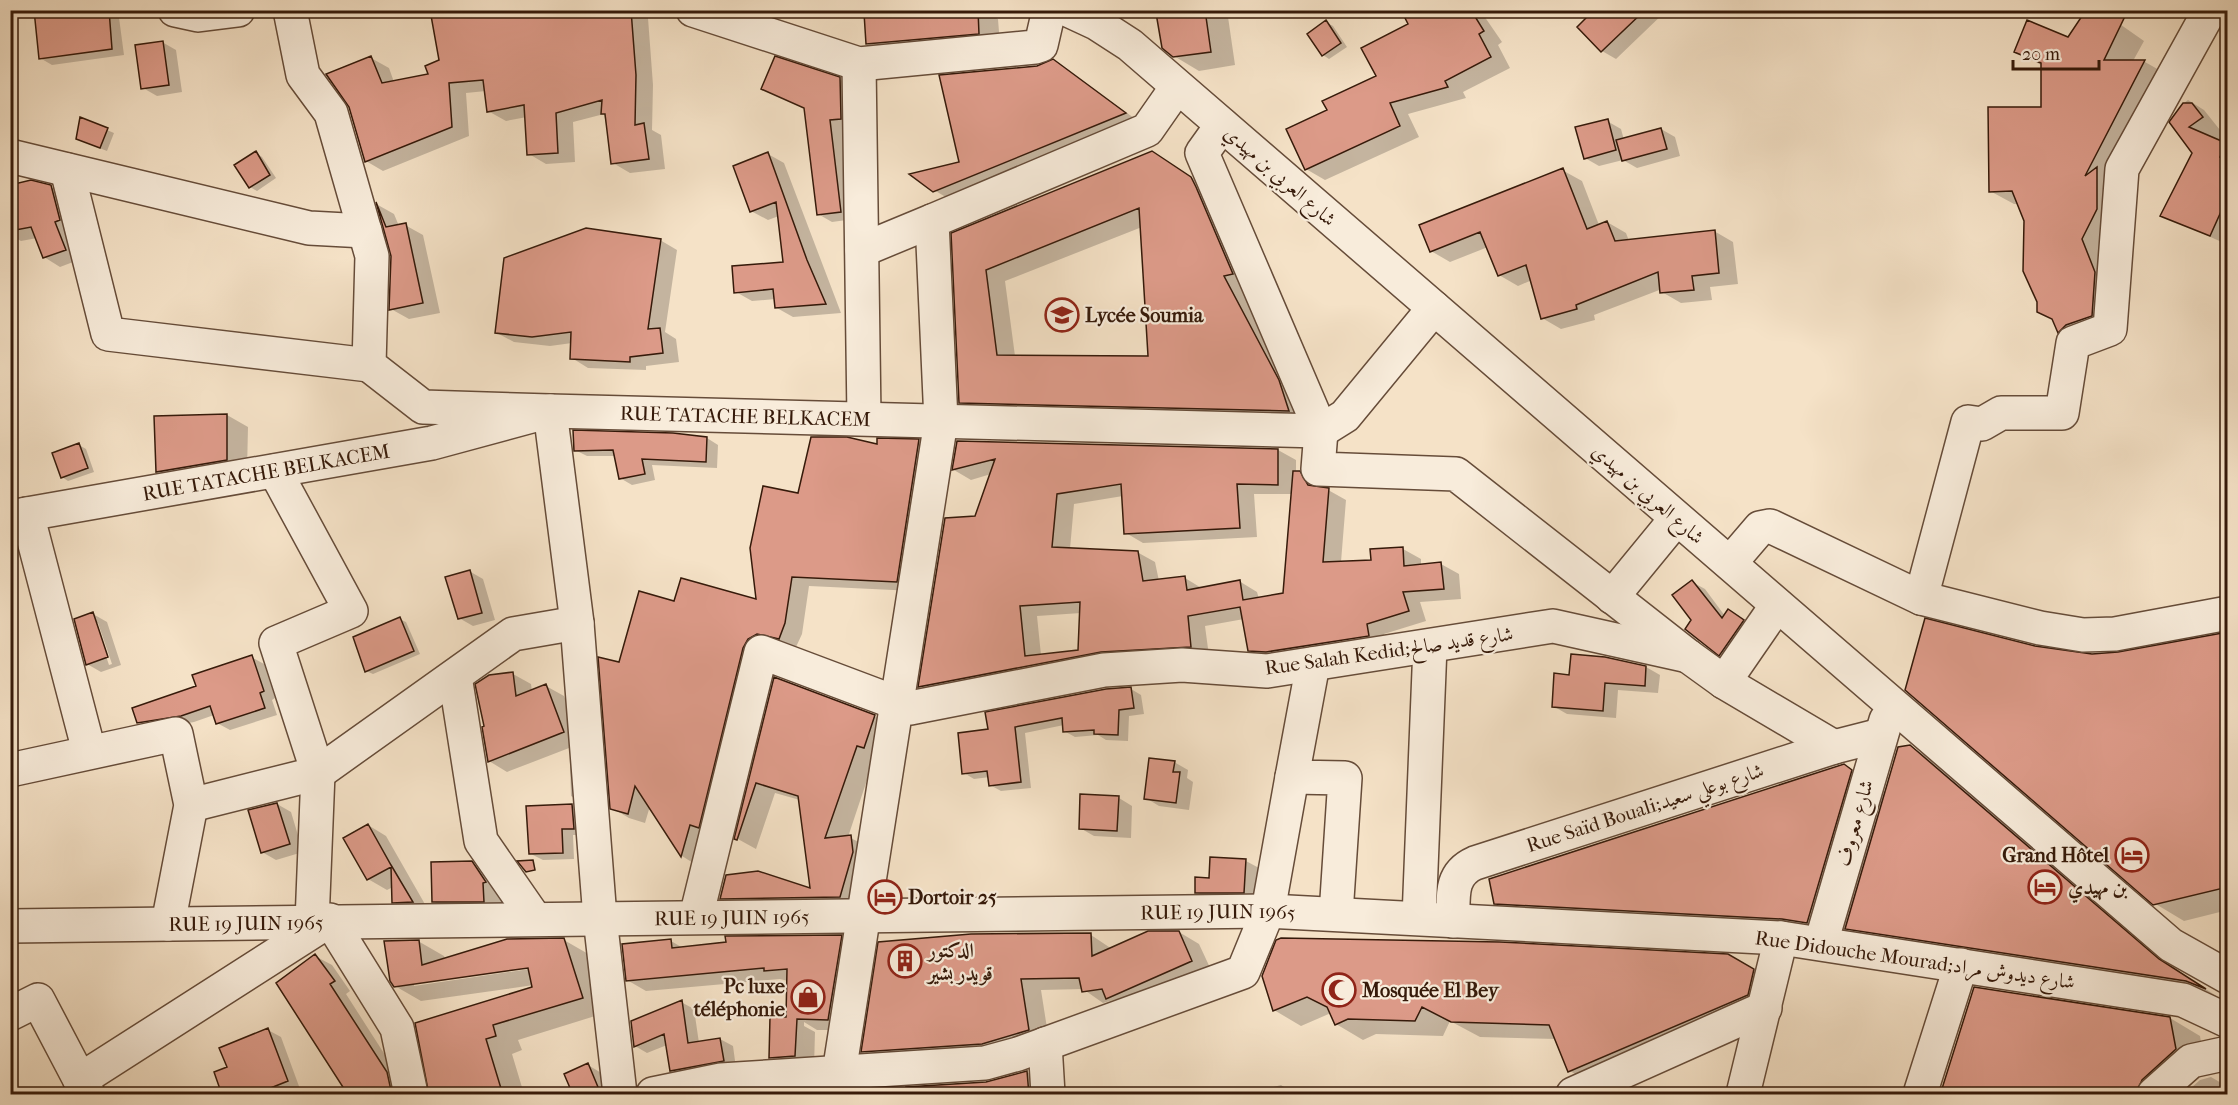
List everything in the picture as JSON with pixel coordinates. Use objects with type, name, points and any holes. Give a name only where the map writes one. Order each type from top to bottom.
[{"type":"street","points":[[176,10],[198,15],[238,10]]},
{"type":"street","points":[[290,10],[303,75],[331,114],[372,256],[369,365]]},
{"type":"street","points":[[693,10],[859,64],[1035,47],[1041,45],[1050,10]]},
{"type":"street","name":"شارع العربي بن مهيدي","points":[[1068,10],[1096,23],[1130,45],[2171,945],[2228,977]]},
{"type":"street","points":[[1921,598],[1968,423],[1982,424],[2001,413],[2062,413],[2073,342],[2109,329],[2122,169],[2210,10]]},
{"type":"street","points":[[859,64],[864,418]]},
{"type":"street","points":[[862,250],[1147,130],[1178,87]]},
{"type":"street","points":[[1222,125],[1202,153],[1321,431],[1318,470],[1456,474],[1688,656],[1724,682],[1834,747]]},
{"type":"street","points":[[10,156],[309,228],[365,231]]},
{"type":"street","points":[[67,170],[108,334],[369,365],[423,407],[550,411],[577,622],[600,918],[621,1095]]},
{"type":"street","points":[[839,1073],[941,421],[932,221]]},
{"type":"street","points":[[1321,431],[1345,416],[1434,308]]},
{"type":"street","name":"RUE TATACHE BELKACEM","points":[[19,515],[432,443],[550,411],[1321,431]]},
{"type":"street","points":[[275,471],[351,610],[276,643],[318,773],[321,921],[397,1028],[411,1095]]},
{"type":"street","points":[[19,515],[89,751]]},
{"type":"street","points":[[1612,597],[1676,519]]},
{"type":"street","points":[[1730,563],[1760,528],[1770,526],[1921,598],[2040,628],[2083,634],[2125,632],[2228,613]]},
{"type":"street","points":[[1724,682],[1777,605]]},
{"type":"street","points":[[191,805],[318,773],[513,634],[577,622]]},
{"type":"street","name":"Rue Salah Kedid;شارع قديد صالح","points":[[696,917],[761,652],[910,708],[1104,670],[1182,665],[1267,671],[1553,626],[1688,656]]},
{"type":"street","points":[[1419,918],[1430,645]]},
{"type":"street","points":[[653,1095],[721,1080],[804,1085],[839,1073],[985,1064],[1244,972],[1268,911],[1313,664]]},
{"type":"street","points":[[455,676],[482,841],[535,919]]},
{"type":"street","name":"شارع معروف","points":[[1821,943],[1891,704]]},
{"type":"street","points":[[10,770],[89,751],[176,734],[191,805],[168,924]]},
{"type":"street","name":"Rue Saïd Bouali;شارع بوعلي سعيد","points":[[1453,921],[1454,883],[1469,866],[1834,747],[1881,735]]},
{"type":"street","points":[[1292,777],[1345,778],[1336,914]]},
{"type":"street","name":"RUE 19 JUIN 1965","points":[[10,926],[865,913],[1268,911],[1453,921]]},
{"type":"street","points":[[10,1014],[38,1000],[84,1087],[321,921]]},
{"type":"street","name":"Rue Didouche Mourad;شارع ديدوش مراد","points":[[1453,921],[1781,938],[1821,943],[2183,999],[2228,1021]]},
{"type":"street","points":[[1743,1095],[1781,938]]},
{"type":"street","points":[[1920,1095],[1961,965]]},
{"type":"street","points":[[1573,1095],[1765,1008]]},
{"type":"street","points":[[1045,1044],[1048,1095]]},
{"type":"street","points":[[2154,1095],[2191,1061],[2228,1053]]},
{"type":"building","points":[[34,10],[109,10],[112,49],[39,59]]},
{"type":"building","points":[[430,10],[631,10],[636,75],[635,125],[644,123],[649,159],[611,164],[605,114],[601,114],[602,100],[556,113],[558,153],[527,155],[524,105],[487,112],[483,80],[449,83],[452,127],[365,162],[349,107],[326,74],[371,56],[382,83],[428,74],[425,66],[439,60]]},
{"type":"building","points":[[901,10],[978,10],[979,34],[866,44],[864,13]]},
{"type":"building","points":[[1170,10],[1205,10],[1211,52],[1173,57],[1162,48],[1156,13]]},
{"type":"building","points":[[1401,10],[1471,10],[1484,31],[1479,34],[1491,57],[1445,81],[1448,87],[1390,103],[1400,126],[1305,170],[1286,129],[1327,110],[1322,101],[1376,76],[1361,48],[1408,24]]},
{"type":"building","points":[[1594,10],[1645,10],[1601,52],[1577,27]]},
{"type":"building","points":[[2086,10],[2128,10],[2104,60],[2145,60],[2085,176],[2097,167],[2097,209],[2082,239],[2095,272],[2092,316],[2066,325],[2058,333],[2052,319],[2037,312],[2037,302],[2023,271],[2024,221],[2012,191],[1989,192],[1988,107],[2041,107],[2041,63],[2014,52],[2027,20],[2068,37]]},
{"type":"building","points":[[1326,20],[1341,43],[1322,56],[1307,34]]},
{"type":"building","points":[[163,41],[169,85],[141,89],[135,45]]},
{"type":"building","points":[[775,56],[840,77],[841,119],[830,120],[841,212],[817,215],[804,108],[761,89]]},
{"type":"building","points":[[1053,59],[1126,113],[933,192],[909,174],[959,162],[939,75],[1037,66]]},
{"type":"building","points":[[2183,103],[2192,103],[2203,117],[2189,127],[2226,143],[2220,157],[2228,160],[2228,196],[2210,236],[2160,216],[2192,153],[2169,122]]},
{"type":"building","points":[[80,117],[108,128],[100,148],[76,139]]},
{"type":"building","points":[[1608,119],[1616,150],[1584,159],[1575,127]]},
{"type":"building","points":[[1661,128],[1667,149],[1622,161],[1616,140]]},
{"type":"building","points":[[256,151],[270,175],[249,188],[234,165]]},
{"type":"building","points":[[1152,151],[1191,177],[1233,274],[1224,276],[1279,380],[1289,411],[959,403],[951,233]],"holes":[[[1139,208],[1148,356],[997,355],[986,270]]]},
{"type":"building","points":[[768,152],[807,260],[826,304],[775,308],[773,289],[734,293],[732,266],[783,262],[776,202],[750,212],[733,166]]},
{"type":"building","points":[[1563,168],[1587,229],[1607,221],[1615,241],[1715,230],[1719,273],[1692,276],[1694,290],[1660,293],[1658,272],[1576,305],[1577,309],[1541,319],[1526,265],[1498,276],[1480,232],[1430,252],[1419,225]]},
{"type":"building","points":[[31,180],[51,185],[60,220],[55,222],[66,250],[43,258],[31,227],[10,231],[10,185]]},
{"type":"building","points":[[376,202],[386,227],[406,223],[423,303],[389,310],[391,256]]},
{"type":"building","points":[[586,228],[661,239],[648,329],[660,328],[663,353],[630,357],[630,362],[570,359],[571,332],[532,337],[495,333],[504,258]]},
{"type":"building","points":[[227,414],[227,460],[156,472],[154,416]]},
{"type":"building","points":[[573,430],[673,433],[707,437],[706,462],[642,459],[645,474],[619,479],[613,450],[574,451]]},
{"type":"building","points":[[811,437],[847,437],[877,444],[877,438],[919,439],[897,582],[792,577],[785,623],[779,639],[757,634],[748,639],[743,648],[699,828],[690,825],[681,857],[635,786],[628,814],[610,809],[598,657],[619,662],[639,591],[674,601],[681,578],[756,599],[750,548],[763,486],[798,493]]},
{"type":"building","points":[[957,441],[1278,449],[1278,485],[1237,484],[1240,528],[1124,534],[1121,484],[1057,494],[1052,547],[1138,551],[1143,581],[1185,576],[1187,590],[1240,580],[1243,600],[1283,593],[1293,471],[1300,471],[1308,485],[1329,488],[1323,562],[1371,560],[1370,549],[1403,547],[1404,566],[1441,562],[1444,589],[1403,592],[1409,611],[1367,624],[1369,636],[1266,652],[1248,651],[1240,607],[1188,616],[1191,647],[1101,652],[918,687],[945,518],[975,516],[995,459],[952,470]],"holes":[[[1080,602],[1078,650],[1025,656],[1020,606]]]},
{"type":"building","points":[[79,443],[88,468],[61,478],[52,453]]},
{"type":"building","points":[[470,570],[482,613],[458,619],[445,577]]},
{"type":"building","points":[[1692,580],[1722,618],[1728,609],[1744,620],[1719,656],[1685,629],[1691,620],[1672,595]]},
{"type":"building","points":[[93,612],[108,657],[86,665],[74,619]]},
{"type":"building","points":[[400,617],[414,651],[365,672],[353,637]]},
{"type":"building","points":[[1925,618],[2035,646],[2092,654],[2118,652],[2228,632],[2228,887],[2153,905],[1905,690]]},
{"type":"building","points":[[1571,654],[1605,657],[1646,666],[1645,686],[1605,683],[1603,711],[1552,707],[1554,673],[1569,675]]},
{"type":"building","points":[[252,655],[264,691],[260,693],[265,708],[216,724],[210,706],[181,716],[137,723],[132,708],[196,686],[192,675]]},
{"type":"building","points":[[513,672],[516,696],[546,684],[564,732],[488,762],[482,727],[484,726],[475,684],[489,675]]},
{"type":"building","points":[[774,677],[875,715],[864,748],[857,746],[825,838],[851,835],[853,852],[840,897],[720,899],[726,875],[758,871],[810,888],[798,796],[756,783],[737,840],[734,839]]},
{"type":"building","points":[[1131,687],[1134,708],[1119,710],[1118,735],[1094,734],[1094,730],[1063,732],[1062,718],[1015,727],[1021,782],[989,786],[987,771],[962,774],[958,733],[988,729],[985,712],[1106,689]]},
{"type":"building","points":[[1910,745],[2159,959],[2206,989],[2186,981],[1845,929],[1898,747]]},
{"type":"building","points":[[1149,758],[1175,761],[1173,772],[1180,772],[1176,803],[1144,799]]},
{"type":"building","points":[[1844,764],[1852,770],[1807,923],[1782,919],[1494,904],[1489,879]]},
{"type":"building","points":[[1080,794],[1119,796],[1117,831],[1079,829]]},
{"type":"building","points":[[277,803],[290,844],[261,853],[248,810]]},
{"type":"building","points":[[572,804],[574,829],[562,829],[563,853],[529,854],[526,806]]},
{"type":"building","points":[[368,824],[413,902],[392,903],[391,867],[367,880],[343,838]]},
{"type":"building","points":[[1210,857],[1246,859],[1244,893],[1195,893],[1195,877],[1209,878]]},
{"type":"building","points":[[533,860],[535,870],[526,872],[517,861]]},
{"type":"building","points":[[472,861],[486,882],[483,883],[484,902],[432,902],[431,862]]},
{"type":"building","points":[[1148,931],[1179,931],[1192,961],[1106,999],[1102,989],[1082,992],[1079,978],[1021,979],[1029,1030],[982,1044],[861,1052],[878,942],[971,934],[1091,933],[1092,956]]},
{"type":"building","points":[[842,935],[828,1020],[797,1019],[795,1056],[769,1058],[770,1017],[786,1017],[787,969],[764,971],[764,968],[626,981],[622,944],[671,939],[672,948],[726,942],[725,936]]},
{"type":"building","points":[[564,938],[583,998],[493,1025],[496,1036],[486,1039],[503,1095],[429,1095],[415,1023],[532,987],[528,968],[394,987],[390,981],[384,941],[419,940],[422,965],[507,939]]},
{"type":"building","points":[[1281,938],[1500,942],[1728,954],[1754,969],[1748,995],[1568,1072],[1549,1025],[1451,1022],[1422,1007],[1415,1021],[1348,1019],[1335,1025],[1327,1007],[1307,997],[1273,1011],[1262,976],[1276,940]]},
{"type":"building","points":[[315,954],[335,981],[330,984],[387,1072],[392,1095],[348,1095],[276,983]]},
{"type":"building","points":[[1974,987],[2170,1017],[2176,1049],[2142,1080],[2136,1095],[1940,1095]]},
{"type":"building","points":[[682,1000],[688,1043],[720,1038],[724,1061],[670,1071],[664,1034],[634,1047],[631,1021]]},
{"type":"building","points":[[268,1028],[288,1081],[253,1095],[222,1095],[214,1072],[227,1067],[219,1048]]},
{"type":"building","points":[[588,1063],[598,1087],[580,1095],[573,1095],[564,1074]]},
{"type":"building","points":[[1027,1071],[1029,1095],[908,1095],[906,1087],[986,1082]]},
{"type":"building","points":[[881,1088],[873,1095],[853,1095],[852,1090]]},
{"type":"place","name":"Lycée Soumia","points":[[1062,315]]},
{"type":"place","name":"Grand Hôtel","points":[[2132,855]]},
{"type":"place","name":"بن مهيدي","points":[[2045,887]]},
{"type":"place","name":"Dortoir 25","points":[[885,897]]},
{"type":"place","name":"الدكتور قويدر بشير","points":[[905,961]]},
{"type":"place","name":"Mosquée El Bey","points":[[1339,990]]},
{"type":"place","name":"Pc luxe téléphonie","points":[[808,997]]}]
